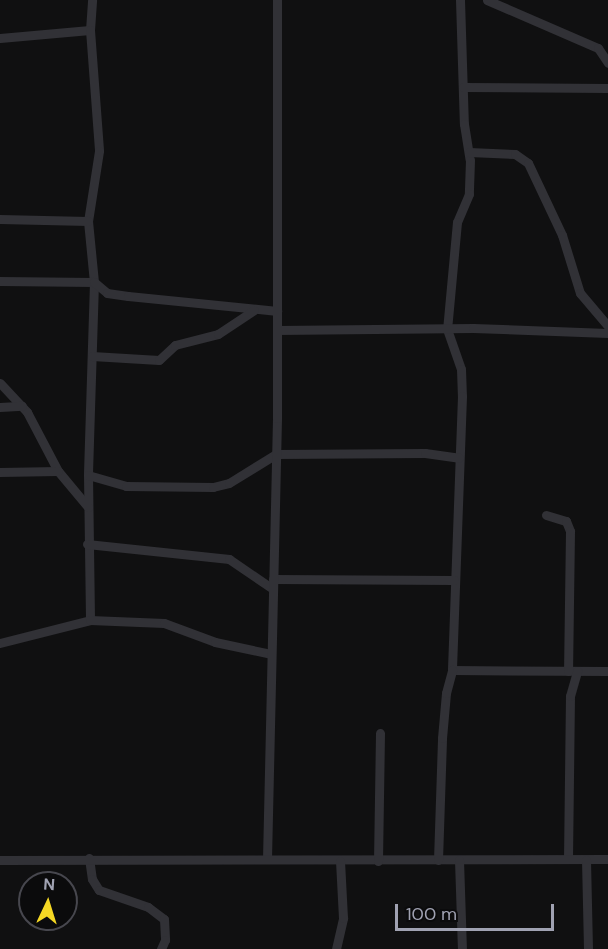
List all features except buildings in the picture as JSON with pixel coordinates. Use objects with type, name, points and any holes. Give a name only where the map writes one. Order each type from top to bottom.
[{"type":"street","points":[[90,620],[87,544],[94,282],[88,221],[99,151],[90,30],[92,0]]},
{"type":"street","points":[[267,859],[276,454],[277,0]]},
{"type":"street","points":[[438,860],[442,738],[452,670],[462,369],[447,329],[458,222],[469,194],[469,152],[463,87],[460,0]]},
{"type":"street","points":[[487,0],[603,47],[608,63]]},
{"type":"street","points":[[0,38],[90,30]]},
{"type":"street","points":[[463,87],[608,88]]},
{"type":"street","points":[[469,152],[515,154],[528,163],[562,235],[580,293],[608,326]]},
{"type":"street","points":[[0,219],[88,221]]},
{"type":"street","points":[[0,281],[94,282],[107,293],[277,311]]},
{"type":"street","points":[[92,356],[159,360],[175,345],[218,334],[254,310]]},
{"type":"street","points":[[277,330],[447,329],[608,333]]},
{"type":"street","points":[[0,383],[22,406],[58,471],[88,507]]},
{"type":"street","points":[[0,407],[22,406]]},
{"type":"street","points":[[88,475],[126,486],[220,487],[276,454],[424,453],[459,459]]},
{"type":"street","points":[[0,472],[58,471]]},
{"type":"street","points":[[546,515],[566,521],[570,531],[572,671],[568,860]]},
{"type":"street","points":[[87,544],[229,559],[273,584],[454,580]]},
{"type":"street","points":[[0,643],[90,620],[164,624],[232,646],[271,654]]},
{"type":"street","points":[[452,670],[608,671]]},
{"type":"street","points":[[378,861],[380,733]]},
{"type":"street","points":[[89,858],[92,879],[99,890],[148,907],[164,919],[165,940],[162,949]]},
{"type":"street","points":[[0,860],[89,858],[340,861],[608,860]]},
{"type":"street","points":[[459,860],[462,949]]},
{"type":"street","points":[[586,860],[588,949]]},
{"type":"street","points":[[336,949],[343,918],[340,861]]}]
